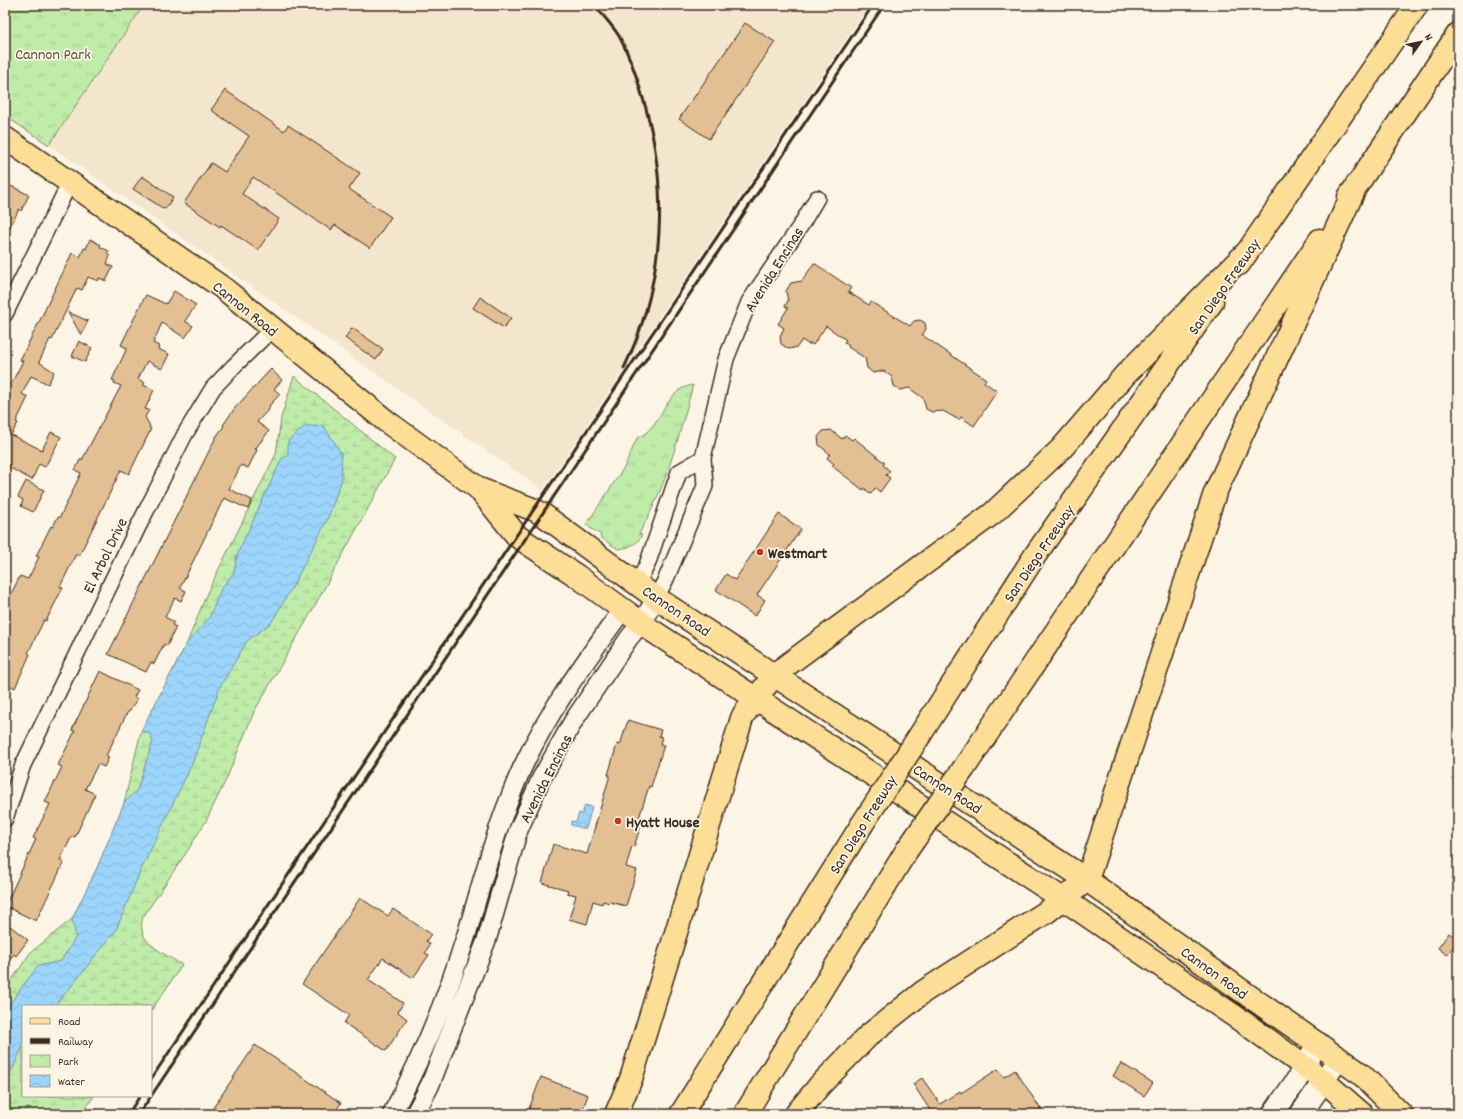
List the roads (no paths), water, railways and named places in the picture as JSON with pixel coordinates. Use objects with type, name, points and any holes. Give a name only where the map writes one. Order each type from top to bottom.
[{"type":"main road","name":"San Diego Freeway","points":[[681,1114],[861,826],[1036,554],[1417,5]]},
{"type":"main road","points":[[745,1114],[907,850],[964,768],[1458,34]]},
{"type":"main road","name":"Cannon Road","points":[[5,138],[223,288],[386,421],[478,488],[517,536],[642,622],[1062,900],[1249,1026],[1324,1081],[1362,1114]]},
{"type":"main road","points":[[796,1114],[820,1085],[869,1035],[923,992],[1045,913],[1087,880],[1215,493],[1357,184]]},
{"type":"main road","points":[[616,1114],[631,1079],[742,718],[756,698],[775,674],[992,514],[1062,448],[1125,375],[1246,253]]},
{"type":"main road","name":"Cannon Road","points":[[478,488],[535,510],[656,598],[775,674],[1087,880],[1361,1074],[1401,1114]]},
{"type":"main road","points":[[1273,1114],[1305,1067],[1318,1043]]},
{"type":"main road","points":[[1301,1114],[1339,1058]]},
{"type":"street","points":[[5,314],[70,182]]},
{"type":"street","name":"Avenida Encinas","points":[[415,1114],[430,1085],[486,939],[518,831],[541,779],[574,720],[629,638],[642,622],[666,579],[704,486],[703,458],[726,359],[749,302],[802,225],[817,198]]},
{"type":"street","name":"El Arbol Drive","points":[[5,819],[23,765],[137,529],[185,434],[213,388],[272,329]]},
{"type":"street","points":[[637,584],[646,565],[679,472],[703,458]]},
{"type":"street","name":"Avenida Encinas","points":[[392,1114],[412,1076],[442,1005],[466,938],[494,842],[508,802],[525,761],[571,683],[623,609]]},
{"type":"water","points":[[305,426],[324,426],[341,453],[342,479],[328,518],[294,584],[271,623],[247,641],[220,687],[192,764],[140,872],[116,930],[55,1005],[22,1005],[22,1048],[13,1068],[5,1080],[5,1010],[38,966],[61,961],[76,937],[72,919],[97,868],[124,803],[137,790],[153,741],[148,732],[141,731],[187,643],[209,618],[221,589],[234,572],[237,555],[282,458],[288,456],[288,441]]},
{"type":"water","points":[[585,805],[592,807],[586,829],[571,825],[572,821],[576,822],[579,813],[582,814]]},
{"type":"railway","points":[[594,5],[619,36],[632,64],[651,129],[657,163],[659,233],[655,268],[648,302],[638,336],[624,368]]},
{"type":"railway","points":[[152,1078],[873,5]]},
{"type":"railway","points":[[152,1095],[884,5]]},
{"type":"railway","points":[[128,1114],[139,1097]]},
{"type":"railway","points":[[139,1114],[150,1097]]},
{"type":"place","name":"Westmart","points":[[760,552]]},
{"type":"place","name":"Hyatt House","points":[[618,821]]},
{"type":"park label","name":"Cannon Park","points":[[53,53]]}]
